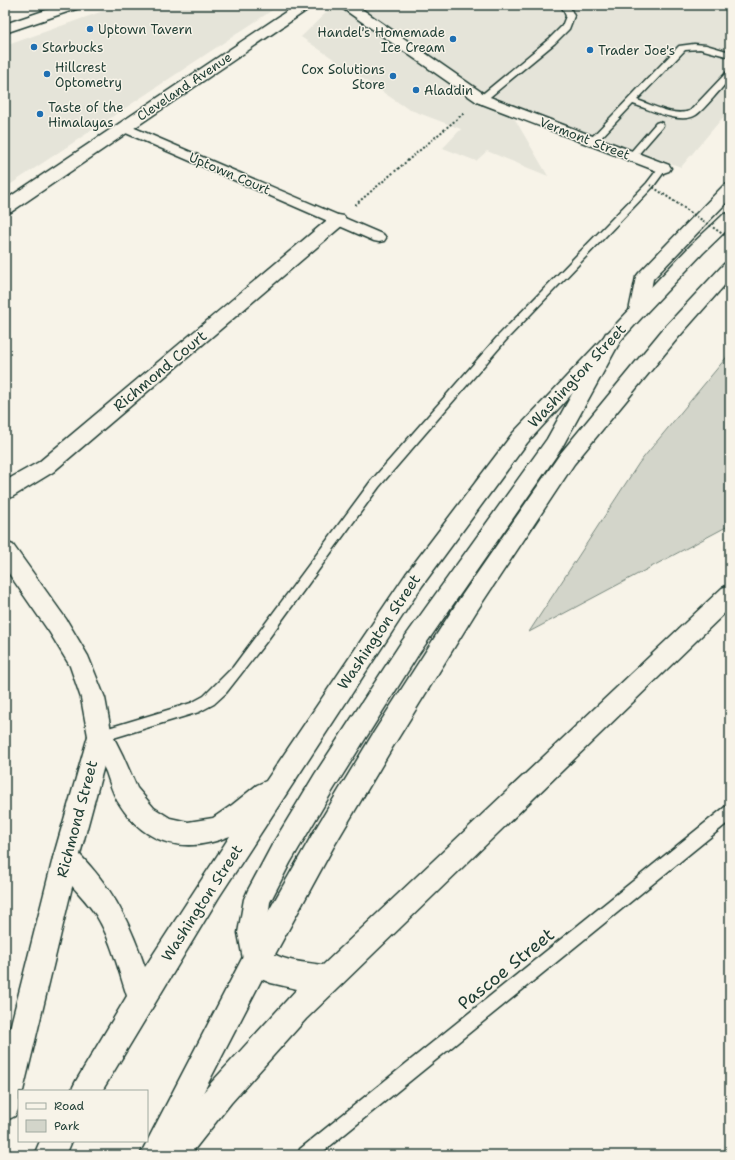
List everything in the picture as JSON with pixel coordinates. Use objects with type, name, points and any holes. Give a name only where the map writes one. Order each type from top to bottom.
[{"type":"main road","points":[[5,29],[74,5]]},
{"type":"main road","name":"Cleveland Avenue","points":[[5,208],[305,5]]},
{"type":"main road","name":"Vermont Street","points":[[347,5],[482,99],[663,168]]},
{"type":"main road","points":[[638,311],[645,277],[730,189]]},
{"type":"main road","name":"Washington Street","points":[[87,1090],[210,888],[414,580],[516,444],[638,311],[730,218]]},
{"type":"main road","name":"Richmond Court","points":[[5,491],[46,468],[338,220]]},
{"type":"main road","points":[[155,1155],[257,959],[325,836],[383,740],[468,605],[572,453],[670,334],[730,268]]},
{"type":"main road","points":[[328,979],[295,975],[271,969],[257,959],[252,933],[257,899],[281,854],[324,782],[410,648],[554,444],[613,338]]},
{"type":"main road","name":"Richmond Street","points":[[5,551],[58,626],[80,664],[93,698],[100,736],[66,858],[5,1106]]},
{"type":"main road","points":[[171,1155],[221,1093],[296,1009],[730,594]]},
{"type":"main road","points":[[100,736],[119,773],[128,795],[141,814],[162,829],[185,834],[215,830],[236,817],[280,783]]},
{"type":"main road","points":[[66,858],[92,888],[110,914],[123,944],[142,998]]},
{"type":"main road","points":[[49,1155],[56,1142]]},
{"type":"street","name":"Uptown Court","points":[[123,127],[379,238]]},
{"type":"lane","points":[[482,99],[552,41],[566,27],[570,16],[565,5]]},
{"type":"lane","points":[[593,141],[682,48],[692,45],[706,47],[730,55]]},
{"type":"lane","points":[[632,101],[678,116],[687,117],[693,113],[730,74]]},
{"type":"lane","points":[[632,156],[659,125]]},
{"type":"lane","name":"Vermont Street","points":[[100,736],[194,708],[209,700],[221,689],[246,660],[375,484],[503,337],[650,184],[663,168]]},
{"type":"lane","name":"Pascoe Street","points":[[306,1155],[730,812]]},
{"type":"path","points":[[338,220],[436,135],[482,99]]},
{"type":"path","points":[[650,184],[730,239]]},
{"type":"shaded area","points":[[120,5],[280,5],[5,188],[5,46]]},
{"type":"shaded area","points":[[334,5],[730,5],[730,109],[681,167],[506,104],[548,176],[487,151],[476,161],[443,148],[461,129],[408,109],[301,37]]},
{"type":"green space","points":[[730,353],[730,525],[529,632],[639,463]]},
{"type":"place","name":"Uptown Tavern","points":[[90,29]]},
{"type":"place","name":"Handel's Homemade Ice Cream","points":[[453,39]]},
{"type":"place","name":"Starbucks","points":[[34,47]]},
{"type":"place","name":"Trader Joe's","points":[[590,50]]},
{"type":"place","name":"Hillcrest Optometry","points":[[47,74]]},
{"type":"place","name":"Cox Solutions Store","points":[[393,76]]},
{"type":"place","name":"Aladdin","points":[[416,90]]},
{"type":"place","name":"Taste of the Himalayas","points":[[40,114]]}]
